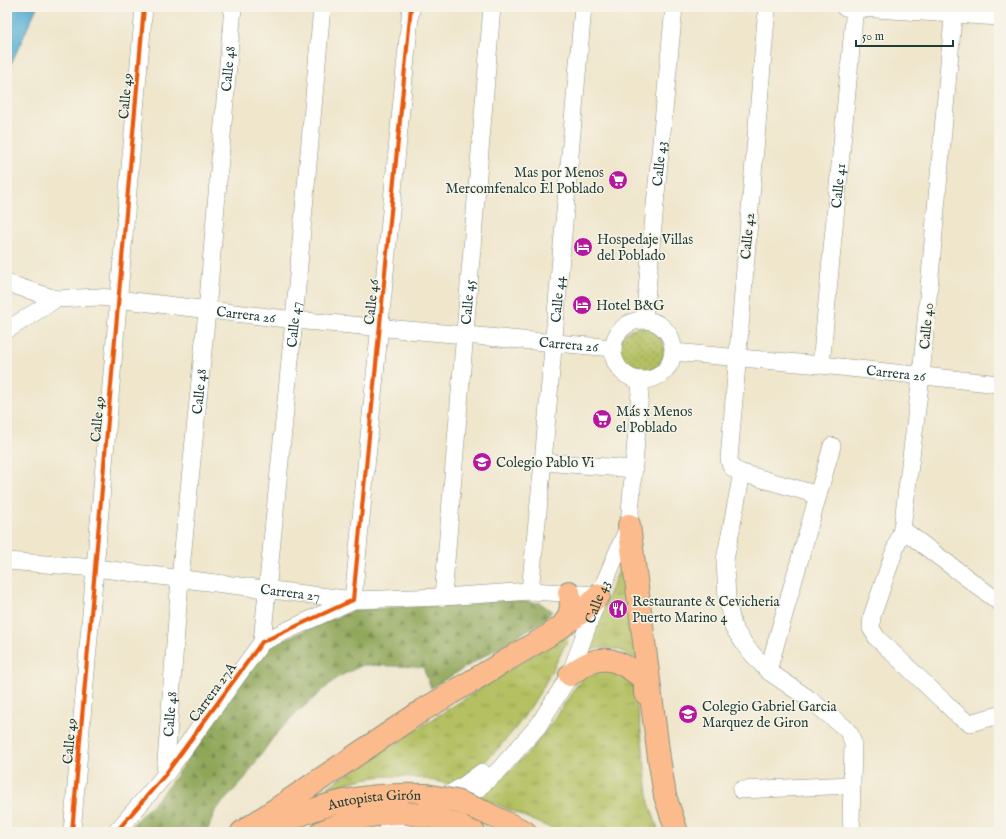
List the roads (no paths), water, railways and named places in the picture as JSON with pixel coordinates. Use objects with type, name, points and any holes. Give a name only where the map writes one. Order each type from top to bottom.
[{"type":"highway","points":[[629,525],[659,758],[665,796],[677,832]]},
{"type":"highway","points":[[561,626],[566,621],[571,607],[569,592]]},
{"type":"highway","points":[[242,832],[423,710],[561,626],[582,612],[599,595]]},
{"type":"highway","points":[[570,675],[583,664],[598,659],[615,660],[630,668],[645,680],[645,725],[651,770],[662,813],[669,832]]},
{"type":"highway","name":"Autopista Girón","points":[[270,832],[305,813],[334,803],[364,796],[426,794],[456,801],[484,812],[525,832]]},
{"type":"highway","name":"Autopista Girón","points":[[321,832],[373,826],[392,813],[407,824],[433,817],[466,830]]},
{"type":"street","name":"Calle 49","points":[[72,832],[144,7]]},
{"type":"street","name":"Calle 48","points":[[165,775],[180,579],[207,311],[233,7]]},
{"type":"street","name":"Calle 47","points":[[262,642],[294,320],[322,7]]},
{"type":"street","name":"Calle 46","points":[[353,600],[411,7]]},
{"type":"street","name":"Calle 45","points":[[443,597],[492,7]]},
{"type":"street","name":"Calle 44","points":[[530,590],[543,462],[583,7]]},
{"type":"street","name":"Calle 43","points":[[644,320],[674,7]]},
{"type":"street","name":"Calle 42","points":[[767,7],[729,459],[736,469],[725,560],[727,600],[733,627],[747,648],[768,671],[809,699],[844,727],[850,734],[853,744],[852,785]]},
{"type":"street","points":[[851,7],[954,11],[999,17]]},
{"type":"street","name":"Calle 41","points":[[821,365],[851,7]]},
{"type":"street","name":"Calle 40","points":[[954,11],[921,377],[902,529],[872,616],[871,628],[877,638],[960,717],[970,722],[999,715]]},
{"type":"street","points":[[7,283],[56,299]]},
{"type":"street","name":"Carrera 26","points":[[56,299],[100,297],[207,311],[294,320],[613,348]]},
{"type":"street","points":[[7,330],[56,299]]},
{"type":"street","points":[[644,320],[659,325],[665,330],[670,336],[673,352],[671,359],[663,372],[649,379],[641,380],[626,375],[620,370],[614,356],[613,348],[614,340],[623,327],[629,323],[644,320]]},
{"type":"street","name":"Carrera 26","points":[[673,352],[821,365],[921,377],[999,384]]},
{"type":"street","name":"Calle 43","points":[[475,791],[498,772],[538,726],[570,675],[599,595],[629,525],[641,380]]},
{"type":"street","points":[[768,671],[832,446]]},
{"type":"street","points":[[543,462],[634,469]]},
{"type":"street","points":[[736,469],[818,495]]},
{"type":"street","points":[[902,529],[999,602]]},
{"type":"street","name":"Carrera 27","points":[[7,561],[95,568],[353,600],[443,597],[530,590],[599,595]]},
{"type":"street","name":"Calle 43","points":[[373,826],[401,821],[463,786],[490,766],[514,743],[536,717],[554,689],[570,659],[582,612],[576,597],[569,592]]},
{"type":"street","name":"Carrera 27A","points":[[116,832],[165,775],[262,642],[353,600]]},
{"type":"street","points":[[741,790],[852,785],[851,821],[853,832]]},
{"type":"water","points":[[7,7],[37,7],[7,73]]},
{"type":"place","name":"Mas por Menos Mercomfenalco El Poblado","points":[[618,180]]},
{"type":"place","name":"Hospedaje Villas del Poblado","points":[[583,247]]},
{"type":"place","name":"Hotel B&G","points":[[582,305]]},
{"type":"place","name":"Más x Menos el Poblado","points":[[602,419]]},
{"type":"place","name":"Colegio Pablo Vi","points":[[482,462]]},
{"type":"place","name":"Restaurante & Cevicheria Puerto Marino 4","points":[[618,609]]},
{"type":"place","name":"Colegio Gabriel Garcia Marquez de Giron","points":[[688,714]]}]
